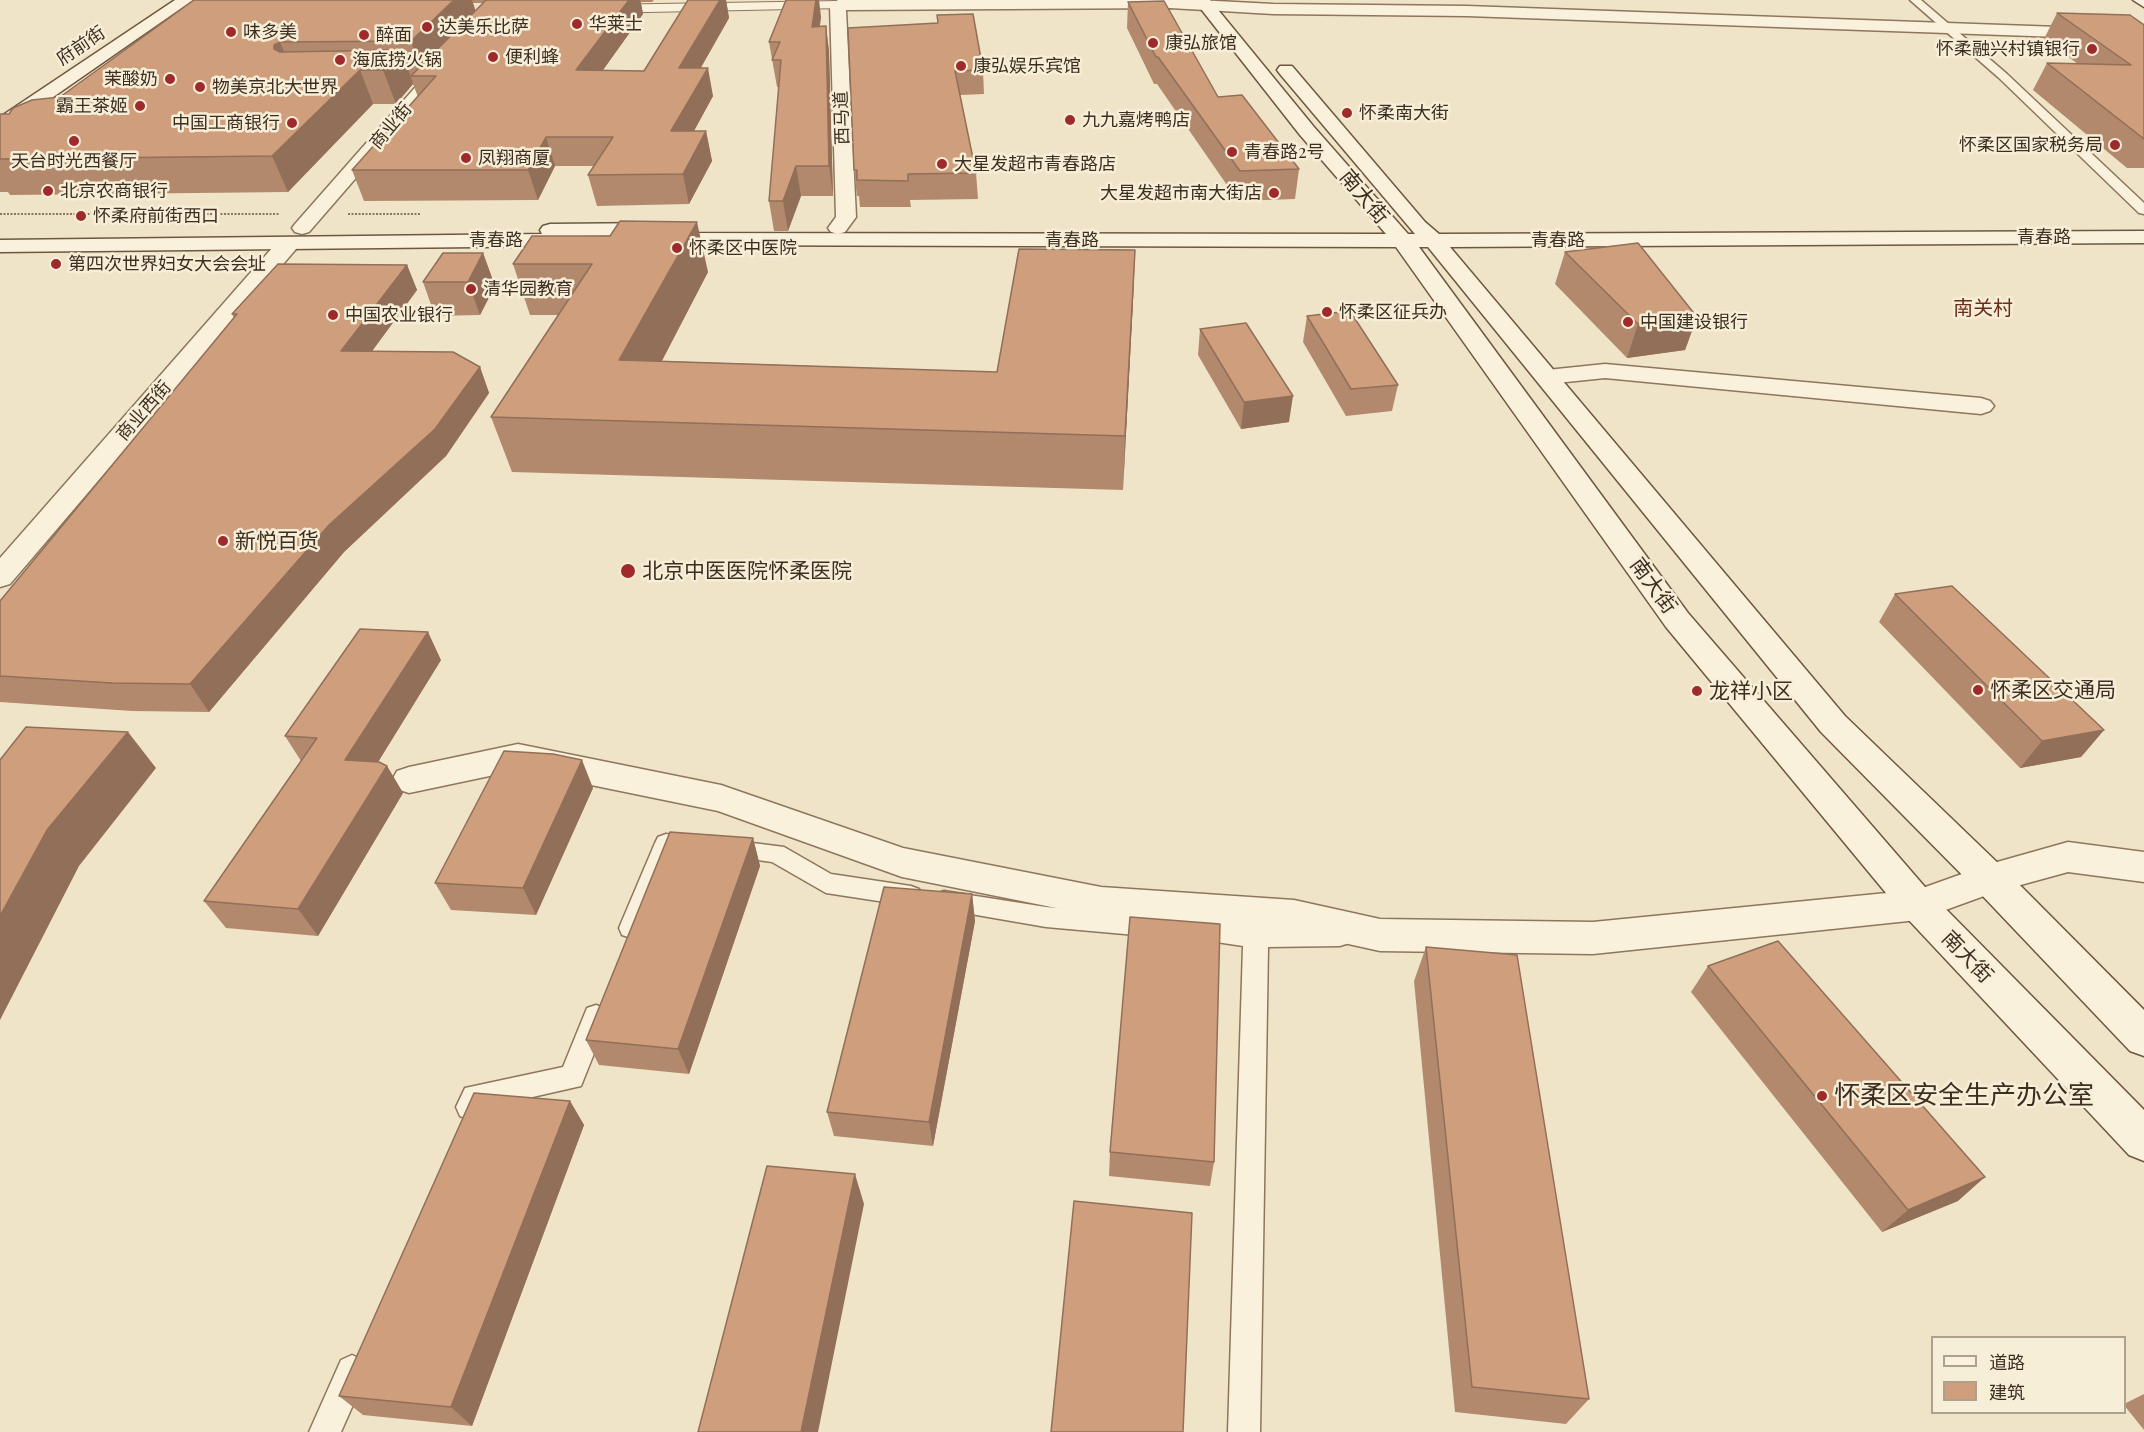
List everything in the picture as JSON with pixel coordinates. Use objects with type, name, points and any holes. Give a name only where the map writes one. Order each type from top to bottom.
[{"type":"main road","points":[[837,3],[1204,3],[1467,10],[2144,35]]},
{"type":"main road","name":"西马道","points":[[837,3],[846,217],[838,228]]},
{"type":"main road","name":"南大街","points":[[1204,3],[1410,233],[1547,377],[1833,724],[1990,879],[2144,1038]]},
{"type":"main road","points":[[1230,4],[1250,29]]},
{"type":"main road","name":"府前街","points":[[0,125],[167,6]]},
{"type":"main road","name":"府前街","points":[[0,113],[167,6],[191,6]]},
{"type":"main road","name":"商业街","points":[[295,236],[425,79],[455,53]]},
{"type":"main road","name":"南大街","points":[[1272,55],[1410,233],[1413,254],[1677,620],[1918,905],[2144,1140]]},
{"type":"main road","name":"青春路","points":[[0,228],[295,236],[323,241],[2144,226]]},
{"type":"main road","name":"青春路","points":[[0,246],[295,236],[838,228],[2144,237]]},
{"type":"main road","name":"商业西街","points":[[0,577],[295,236]]},
{"type":"main road","points":[[1547,377],[1605,371],[1981,406]]},
{"type":"main road","points":[[410,780],[518,757],[613,774],[721,798],[902,862],[1101,902],[1294,916],[1380,935],[1593,938],[1918,905],[1990,879],[2068,857],[2144,867]]},
{"type":"street","points":[[578,9],[837,3]]},
{"type":"lane","points":[[1915,0],[1950,27],[2088,160],[2144,210]]},
{"type":"lane","points":[[623,949],[666,843],[776,854],[826,883],[1046,916],[1256,937],[1380,935]]},
{"type":"lane","points":[[1244,1432],[1256,937]]},
{"type":"lane","points":[[460,1130],[474,1097],[572,1077],[606,992]]},
{"type":"lane","points":[[325,1432],[363,1346]]},
{"type":"building","points":[[194,0],[454,0],[411,41],[280,42],[274,45],[274,49],[280,52],[402,50],[383,70],[360,70],[272,156],[0,159],[0,114],[9,114],[13,108],[32,100],[60,97]]},
{"type":"building","points":[[486,0],[629,0],[576,70],[644,71],[688,0],[720,0],[679,68],[708,68],[671,131],[706,131],[683,174],[588,175],[613,137],[546,137],[528,170],[352,170],[436,76],[411,76]]},
{"type":"building","points":[[786,0],[816,0],[812,27],[826,26],[829,166],[796,166],[783,201],[769,201],[781,60],[772,60],[780,42],[769,42]]},
{"type":"building","points":[[1164,1],[1218,97],[1242,95],[1299,169],[1240,171],[1156,57],[1128,2]]},
{"type":"building","points":[[2057,13],[2130,15],[2144,25],[2144,139],[2047,63],[2131,65]]},
{"type":"building","points":[[973,14],[983,70],[955,71],[976,173],[908,174],[908,181],[857,180],[857,170],[854,170],[848,28],[938,23],[937,15]]},
{"type":"building","points":[[620,221],[697,222],[619,360],[997,372],[1019,249],[1135,250],[1125,436],[491,417],[592,264],[513,264],[532,236],[610,236]]},
{"type":"building","points":[[1638,243],[1697,317],[1638,324],[1565,252]]},
{"type":"building","points":[[443,253],[483,253],[468,282],[423,282]]},
{"type":"building","name":"新悦百货","points":[[278,264],[407,265],[341,351],[453,352],[480,367],[435,429],[329,525],[190,684],[112,683],[0,676],[0,601],[237,314],[232,314]]},
{"type":"building","points":[[1350,311],[1398,385],[1351,389],[1307,316]]},
{"type":"building","points":[[1246,323],[1293,396],[1244,402],[1200,329]]},
{"type":"building","points":[[1952,586],[2104,730],[2042,741],[1895,594]]},
{"type":"building","points":[[360,629],[428,632],[345,760],[379,762],[387,766],[298,909],[204,901],[317,738],[285,736]]},
{"type":"building","points":[[26,727],[128,732],[47,830],[0,916],[0,760]]},
{"type":"building","points":[[504,751],[553,754],[582,760],[523,888],[435,883]]},
{"type":"building","points":[[670,832],[753,838],[678,1049],[586,1040]]},
{"type":"building","points":[[884,887],[972,894],[929,1122],[827,1112]]},
{"type":"building","points":[[1130,917],[1220,924],[1214,1162],[1110,1152]]},
{"type":"building","points":[[1778,941],[1985,1177],[1908,1210],[1708,966]]},
{"type":"building","points":[[1426,947],[1517,955],[1589,1399],[1472,1387]]},
{"type":"building","points":[[474,1093],[570,1101],[451,1407],[339,1396]]},
{"type":"building","points":[[767,1166],[855,1174],[801,1432],[698,1432]]},
{"type":"building","points":[[1074,1201],[1192,1213],[1183,1432],[1051,1432]]},
{"type":"place","name":"华莱士","points":[[577,24]]},
{"type":"place","name":"达美乐比萨","points":[[427,27]]},
{"type":"place","name":"味多美","points":[[231,32]]},
{"type":"place","name":"醉面","points":[[364,35]]},
{"type":"place","name":"康弘旅馆","points":[[1153,43]]},
{"type":"place","name":"怀柔融兴村镇银行","points":[[2092,49]]},
{"type":"place","name":"便利蜂","points":[[493,57]]},
{"type":"place","name":"海底捞火锅","points":[[340,60]]},
{"type":"place","name":"康弘娱乐宾馆","points":[[961,66]]},
{"type":"place","name":"茉酸奶","points":[[170,79]]},
{"type":"place","name":"物美京北大世界","points":[[200,87]]},
{"type":"place","name":"霸王茶姬","points":[[140,106]]},
{"type":"place","name":"怀柔南大街","points":[[1347,113]]},
{"type":"place","name":"九九嘉烤鸭店","points":[[1070,120]]},
{"type":"place","name":"中国工商银行","points":[[292,123]]},
{"type":"place","name":"天台时光西餐厅","points":[[74,141]]},
{"type":"place","name":"怀柔区国家税务局","points":[[2115,145]]},
{"type":"place","name":"青春路2号","points":[[1232,152]]},
{"type":"place","name":"凤翔商厦","points":[[466,158]]},
{"type":"place","name":"大星发超市青春路店","points":[[942,164]]},
{"type":"place","name":"北京农商银行","points":[[48,191]]},
{"type":"place","name":"大星发超市南大街店","points":[[1274,193]]},
{"type":"place","name":"怀柔府前街西口","points":[[81,216]]},
{"type":"place","name":"怀柔区中医院","points":[[677,248]]},
{"type":"place","name":"第四次世界妇女大会会址","points":[[56,264]]},
{"type":"place","name":"清华园教育","points":[[471,289]]},
{"type":"place","name":"怀柔区征兵办","points":[[1327,312]]},
{"type":"place","name":"中国农业银行","points":[[333,315]]},
{"type":"place","name":"中国建设银行","points":[[1628,322]]},
{"type":"place","name":"新悦百货","points":[[223,541]]},
{"type":"place","name":"北京中医医院怀柔医院","points":[[628,571]]},
{"type":"place","name":"怀柔区交通局","points":[[1978,690]]},
{"type":"place","name":"龙祥小区","points":[[1697,691]]},
{"type":"place","name":"怀柔区安全生产办公室","points":[[1822,1096]]},
{"type":"district","name":"南关村","points":[[1983,309]]}]
